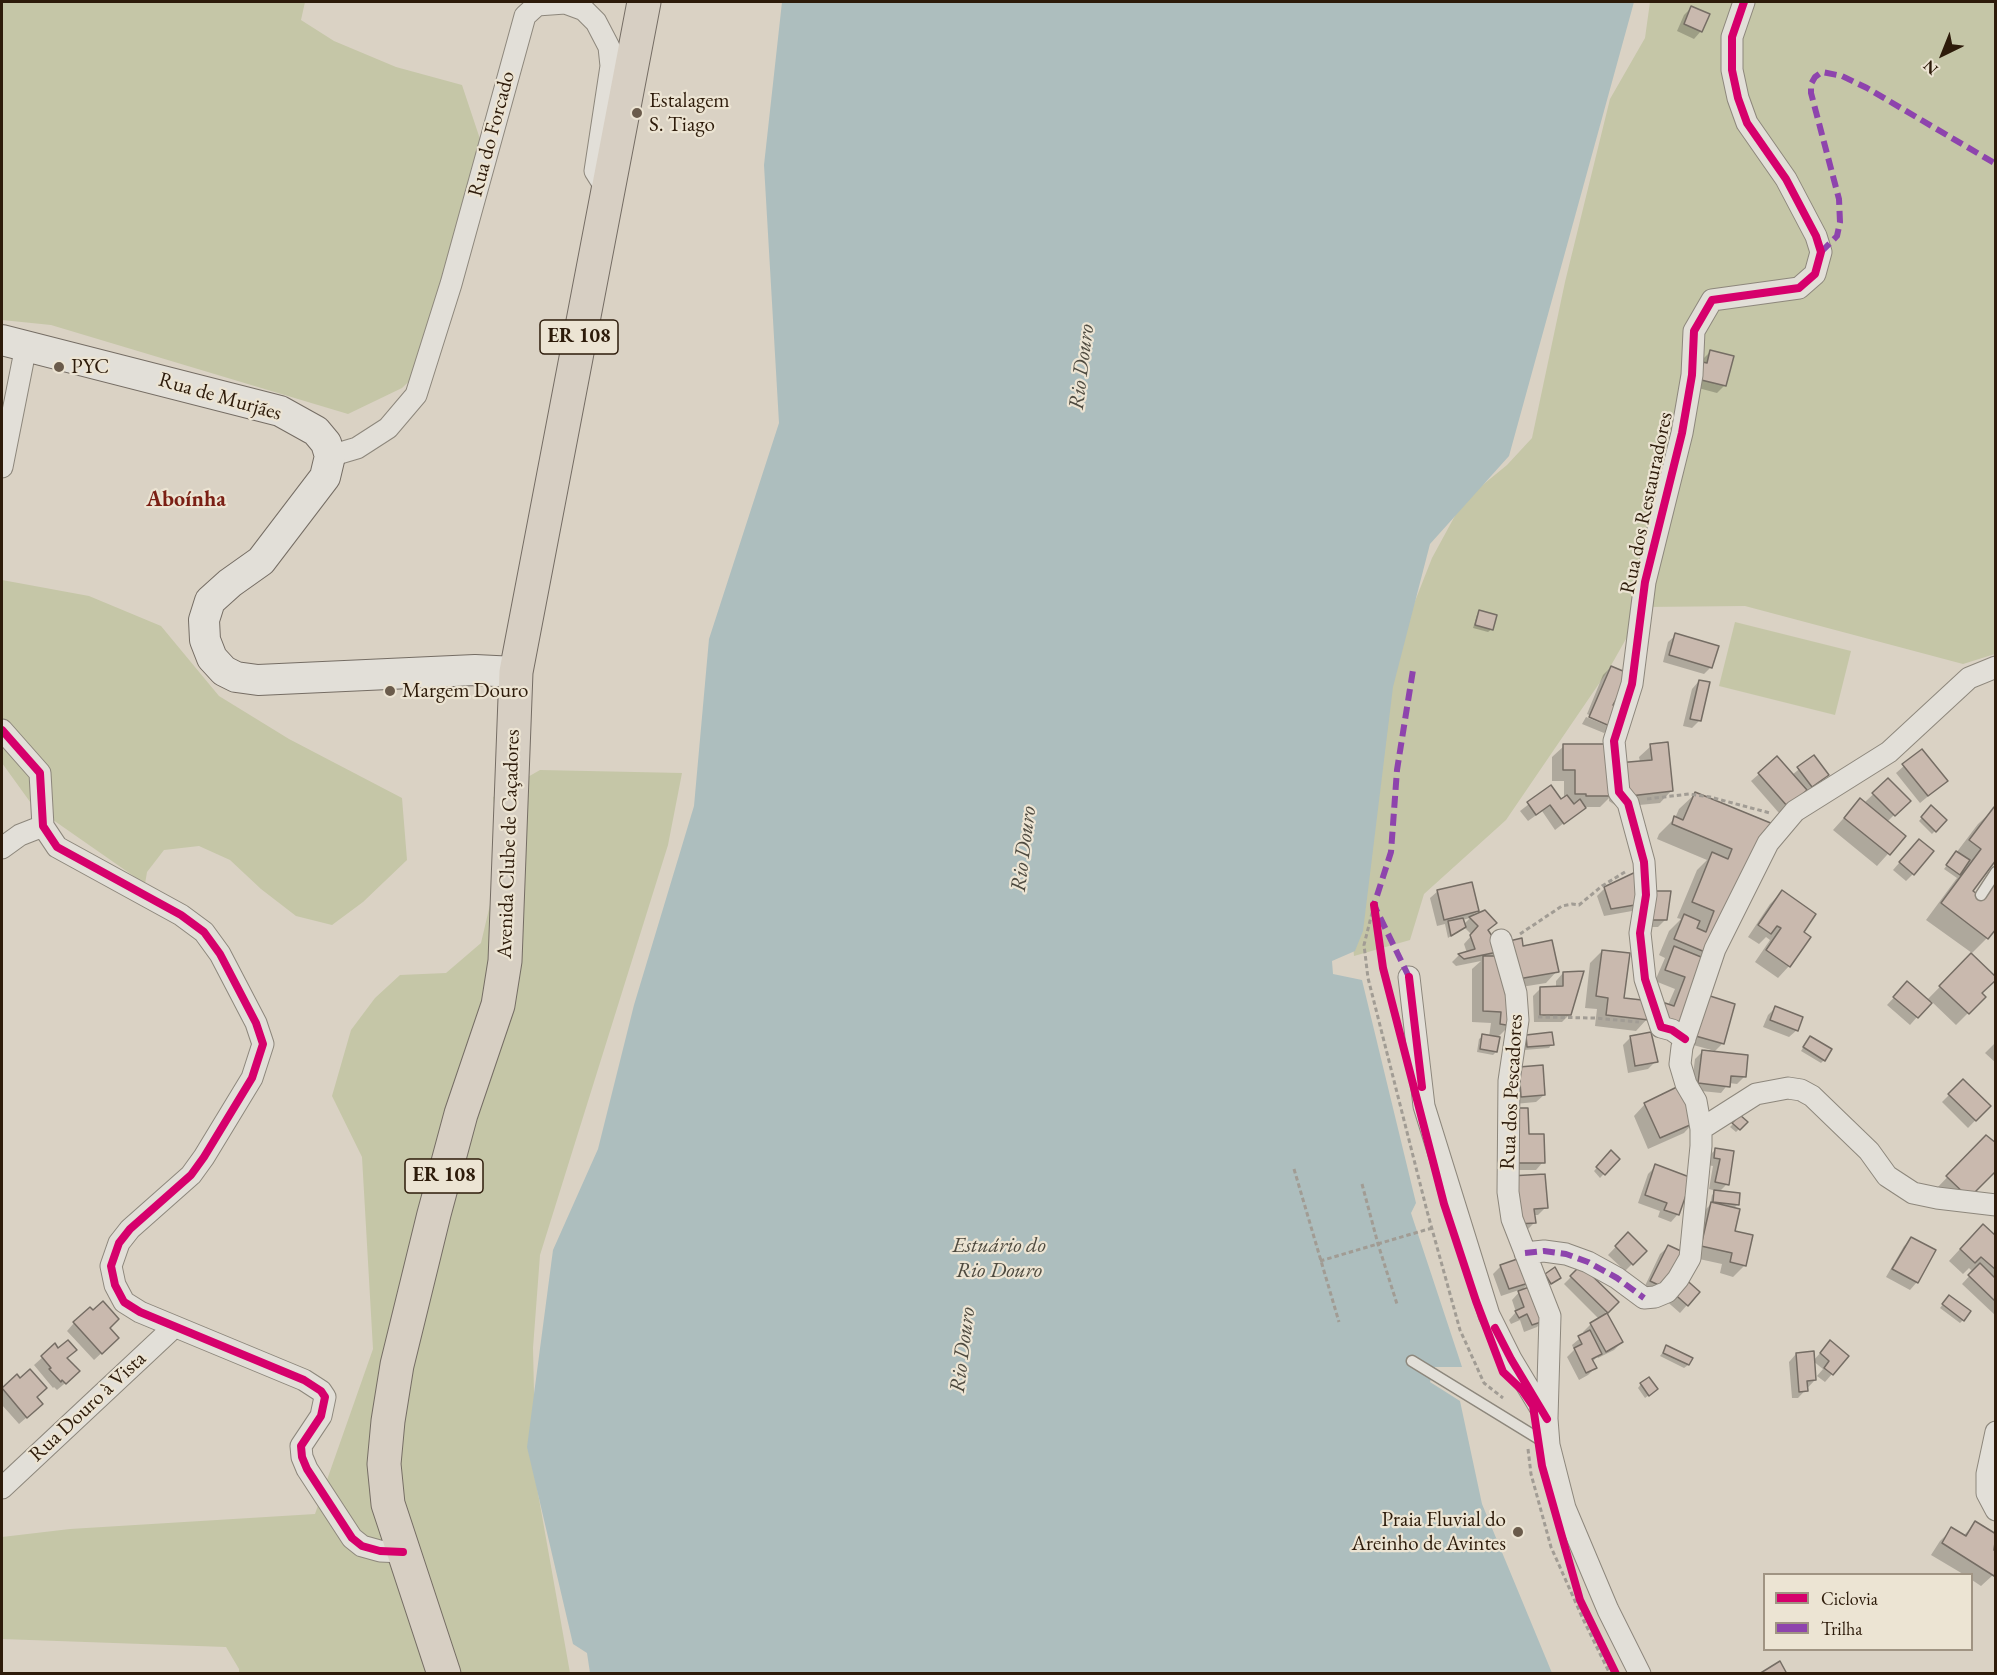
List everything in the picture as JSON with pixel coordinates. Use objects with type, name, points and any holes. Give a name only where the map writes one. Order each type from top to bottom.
[{"type":"main road","name":"Avenida Clube de Caçadores","points":[[444,1674],[388,1504],[384,1464],[388,1421],[397,1365],[434,1214],[461,1114],[498,1005],[505,962],[516,672],[644,2]]},
{"type":"main road","name":"Rua de Murjães","points":[[14,343],[280,411],[316,431],[326,444],[330,456]]},
{"type":"main road","points":[[330,456],[325,477],[261,561],[230,583],[210,601],[204,620],[205,640],[212,658],[224,671],[236,677],[258,680],[475,670],[516,672]]},
{"type":"street","name":"Rua dos Restauradores","points":[[1661,1027],[1645,979],[1640,933],[1646,895],[1644,862],[1628,803],[1619,792],[1614,741],[1632,684],[1645,582],[1683,433],[1692,375],[1694,331],[1712,300],[1799,288],[1815,274],[1821,252],[1816,236],[1786,179],[1746,123],[1738,98],[1732,69],[1732,37],[1744,2]]},
{"type":"street","name":"Rua do Forcado","points":[[330,456],[357,448],[388,428],[416,395],[451,284],[525,16],[537,5],[565,3],[584,10],[596,22],[609,47],[611,66],[595,171],[607,190]]},
{"type":"street","points":[[2,467],[14,343]]},
{"type":"street","points":[[1525,1253],[1544,1251],[1566,1254],[1588,1262],[1617,1278],[1644,1298],[1655,1298],[1667,1292],[1678,1279],[1690,1258],[1701,1129],[1695,1101],[1686,1084],[1680,1064],[1685,1039],[1715,949],[1768,843],[1795,811],[1889,752],[1969,678],[1995,666]]},
{"type":"street","points":[[2,730],[40,772],[43,826],[57,847],[181,915],[204,932],[220,954],[256,1023],[263,1044],[252,1078],[191,1175],[130,1229],[119,1243],[111,1266],[115,1285],[124,1302],[140,1312],[304,1380],[321,1391],[325,1397],[321,1416],[301,1446],[302,1457],[307,1469],[352,1538],[362,1546],[380,1551],[403,1552]]},
{"type":"street","points":[[2,849],[20,835],[43,826]]},
{"type":"street","name":"Rua dos Pescadores","points":[[1501,940],[1516,993],[1518,1020],[1509,1081],[1508,1192],[1512,1219],[1551,1316],[1547,1419],[1550,1445],[1565,1508],[1608,1610],[1640,1674]]},
{"type":"street","points":[[1409,977],[1424,1106],[1458,1220],[1489,1314],[1511,1359],[1547,1419]]},
{"type":"street","points":[[1661,1027],[1672,1030],[1685,1039]]},
{"type":"street","points":[[1701,1129],[1756,1094],[1788,1088],[1801,1090],[1812,1096],[1869,1151],[1887,1176],[1913,1193],[1995,1205]]},
{"type":"street","name":"Rua Douro à Vista","points":[[2,1488],[174,1327]]},
{"type":"street","points":[[1995,1432],[1987,1474],[1987,1493],[1995,1509]]},
{"type":"lane","points":[[1981,895],[1995,872]]},
{"type":"lane","points":[[1412,1361],[1550,1445]]},
{"type":"path","points":[[1628,803],[1689,794],[1710,797],[1788,818]]},
{"type":"path","points":[[1501,940],[1525,932],[1562,906],[1579,905],[1602,886],[1644,862]]},
{"type":"path","points":[[1374,905],[1377,926]]},
{"type":"path","points":[[1518,1020],[1535,1017],[1594,1017],[1628,1020],[1661,1027]]},
{"type":"path","points":[[1294,1169],[1339,1322]]},
{"type":"path","points":[[1362,1184],[1377,1244],[1397,1304]]},
{"type":"path","points":[[1320,1261],[1432,1228]]},
{"type":"path","points":[[1526,1430],[1531,1474],[1551,1547],[1582,1619],[1610,1674]]},
{"type":"path","points":[[1571,1569],[1580,1600],[1616,1674]]},
{"type":"green space","points":[[2,2],[305,2],[301,20],[334,41],[396,67],[462,85],[480,139],[436,356],[402,388],[348,414],[51,325],[2,320]]},
{"type":"green space","points":[[1650,2],[1995,2],[1995,654],[1963,664],[1745,606],[1644,607],[1609,669],[1506,820],[1424,894],[1410,940],[1354,956],[1353,945],[1394,630],[1408,619],[1432,558],[1463,501],[1507,465],[1532,438],[1565,282],[1610,99],[1645,38]]},
{"type":"green space","points":[[2,580],[89,596],[161,626],[219,696],[289,739],[402,798],[407,860],[363,902],[332,925],[296,916],[261,889],[230,860],[199,846],[164,850],[147,872],[145,884],[33,806],[2,763]]},
{"type":"green space","points":[[1735,622],[1851,651],[1835,715],[1719,686]]},
{"type":"green space","points":[[540,770],[682,773],[668,845],[540,1255],[533,1348],[536,1482],[570,1673],[239,1673],[226,1647],[2,1639],[2,1537],[70,1529],[315,1514],[373,1349],[362,1157],[332,1096],[351,1030],[375,998],[400,975],[446,973],[481,943],[501,858],[493,797]]},
{"type":"water","name":"Estuário do Rio Douro","points":[[782,2],[1634,2],[1509,456],[1430,544],[1393,687],[1363,931],[1355,951],[1332,961],[1333,974],[1362,980],[1416,1203],[1411,1213],[1462,1367],[1435,1367],[1430,1382],[1460,1401],[1482,1504],[1552,1673],[590,1673],[587,1653],[573,1644],[527,1447],[553,1250],[598,1149],[634,1005],[694,806],[709,639],[779,423],[764,165]]},
{"type":"building","points":[[1691,6],[1710,14],[1702,32],[1684,24]]},
{"type":"building","points":[[1710,350],[1734,356],[1726,386],[1693,378],[1698,361],[1707,363]]},
{"type":"building","points":[[1479,610],[1497,615],[1493,630],[1475,625]]},
{"type":"building","points":[[1675,633],[1719,646],[1712,668],[1669,655]]},
{"type":"building","points":[[1611,666],[1630,674],[1613,705],[1620,708],[1612,727],[1589,717]]},
{"type":"building","points":[[1699,680],[1710,682],[1701,721],[1690,719]]},
{"type":"building","points":[[1668,742],[1673,791],[1630,796],[1617,763],[1652,760],[1650,744]]},
{"type":"building","points":[[1563,744],[1613,744],[1613,796],[1575,794],[1575,770],[1563,770]]},
{"type":"building","points":[[1922,749],[1948,781],[1928,796],[1902,764]]},
{"type":"building","points":[[1814,755],[1829,775],[1812,787],[1797,767]]},
{"type":"building","points":[[1777,756],[1807,790],[1788,807],[1758,773]]},
{"type":"building","points":[[1888,778],[1911,801],[1895,816],[1872,793]]},
{"type":"building","points":[[1551,785],[1561,799],[1567,795],[1574,804],[1580,799],[1586,808],[1564,824],[1550,805],[1536,815],[1527,802]]},
{"type":"building","points":[[1695,792],[1773,824],[1712,955],[1674,939],[1684,914],[1700,921],[1697,928],[1706,932],[1714,911],[1692,902],[1712,852],[1728,859],[1732,849],[1672,824],[1674,816],[1683,820]]},
{"type":"building","points":[[1860,798],[1906,836],[1890,855],[1844,818]]},
{"type":"building","points":[[1931,805],[1947,820],[1936,832],[1921,817]]},
{"type":"building","points":[[1994,807],[1996,808],[1996,860],[1973,891],[1980,896],[1996,876],[1996,929],[1988,939],[1941,903],[1981,849],[1969,840]]},
{"type":"building","points":[[1919,839],[1934,851],[1914,875],[1899,862]]},
{"type":"building","points":[[1956,851],[1970,860],[1960,875],[1946,865]]},
{"type":"building","points":[[1642,869],[1641,904],[1611,909],[1604,887]]},
{"type":"building","points":[[1472,882],[1479,911],[1444,920],[1437,890]]},
{"type":"building","points":[[1782,890],[1816,914],[1804,932],[1811,937],[1790,967],[1766,950],[1781,928],[1777,926],[1771,934],[1758,925]]},
{"type":"building","points":[[1647,891],[1671,891],[1667,920],[1646,920]]},
{"type":"building","points":[[1485,910],[1497,923],[1488,930],[1502,951],[1464,959],[1458,954],[1475,949],[1470,935],[1478,926],[1469,917]]},
{"type":"building","points":[[1463,918],[1466,927],[1451,936],[1448,921]]},
{"type":"building","points":[[1522,938],[1523,946],[1552,940],[1559,972],[1518,979],[1505,942]]},
{"type":"building","points":[[1674,946],[1711,961],[1686,1027],[1660,1017],[1665,1003],[1674,1006],[1685,977],[1665,970]]},
{"type":"building","points":[[1602,950],[1630,953],[1624,998],[1651,1001],[1649,1020],[1606,1015],[1608,998],[1596,996]]},
{"type":"building","points":[[1971,953],[1996,977],[1996,980],[1982,993],[1986,997],[1969,1014],[1939,986]]},
{"type":"building","points":[[1483,956],[1502,956],[1512,1026],[1500,1024],[1501,1012],[1483,1011]]},
{"type":"building","points":[[1584,971],[1571,1015],[1540,1015],[1540,987],[1563,986],[1563,972]]},
{"type":"building","points":[[1907,981],[1932,1003],[1918,1018],[1893,997]]},
{"type":"building","points":[[1707,995],[1735,1004],[1724,1044],[1692,1035]]},
{"type":"building","points":[[1775,1006],[1803,1017],[1798,1031],[1770,1020]]},
{"type":"building","points":[[1552,1032],[1554,1045],[1527,1047],[1526,1035]]},
{"type":"building","points":[[1651,1032],[1658,1062],[1635,1066],[1630,1036]]},
{"type":"building","points":[[1482,1034],[1500,1037],[1497,1052],[1480,1049]]},
{"type":"building","points":[[1810,1036],[1832,1049],[1825,1061],[1803,1047]]},
{"type":"building","points":[[1702,1050],[1748,1055],[1746,1077],[1731,1076],[1730,1087],[1698,1083]]},
{"type":"building","points":[[1543,1065],[1545,1095],[1521,1097],[1519,1067]]},
{"type":"building","points":[[1963,1079],[1991,1106],[1976,1121],[1948,1094]]},
{"type":"building","points":[[1681,1085],[1697,1122],[1660,1138],[1644,1103]]},
{"type":"building","points":[[1511,1108],[1528,1108],[1529,1134],[1544,1134],[1545,1163],[1512,1163]]},
{"type":"building","points":[[1740,1115],[1748,1122],[1740,1130],[1732,1123]]},
{"type":"building","points":[[1986,1135],[1996,1143],[1996,1171],[1969,1198],[1946,1176]]},
{"type":"building","points":[[1715,1148],[1734,1151],[1729,1185],[1715,1182],[1720,1159],[1714,1158]]},
{"type":"building","points":[[1611,1150],[1620,1159],[1605,1175],[1596,1167]]},
{"type":"building","points":[[1655,1164],[1692,1178],[1679,1215],[1664,1210],[1667,1203],[1645,1195]]},
{"type":"building","points":[[1545,1174],[1548,1208],[1534,1209],[1536,1223],[1516,1224],[1510,1176]]},
{"type":"building","points":[[1714,1190],[1740,1193],[1739,1205],[1713,1202]]},
{"type":"building","points":[[1711,1202],[1740,1209],[1735,1231],[1753,1235],[1746,1266],[1730,1262],[1732,1253],[1701,1246]]},
{"type":"building","points":[[1983,1224],[1996,1236],[1996,1270],[1981,1257],[1975,1263],[1960,1249]]},
{"type":"building","points":[[1628,1232],[1647,1251],[1633,1265],[1615,1246]]},
{"type":"building","points":[[1911,1237],[1936,1250],[1918,1283],[1892,1269]]},
{"type":"building","points":[[1668,1245],[1683,1252],[1665,1288],[1650,1281]]},
{"type":"building","points":[[1523,1257],[1532,1282],[1509,1289],[1500,1265]]},
{"type":"building","points":[[1980,1263],[1996,1279],[1996,1302],[1968,1275]]},
{"type":"building","points":[[1581,1265],[1619,1302],[1608,1313],[1570,1276]]},
{"type":"building","points":[[1555,1267],[1561,1278],[1551,1284],[1545,1274]]},
{"type":"building","points":[[1682,1276],[1700,1292],[1688,1306],[1670,1290]]},
{"type":"building","points":[[1532,1286],[1547,1320],[1532,1325],[1527,1314],[1519,1318],[1515,1311],[1524,1307],[1518,1291]]},
{"type":"building","points":[[1949,1295],[1971,1311],[1964,1321],[1942,1304]]},
{"type":"building","points":[[103,1301],[119,1319],[110,1328],[119,1338],[102,1354],[73,1322],[90,1307],[93,1310]]},
{"type":"building","points":[[1607,1313],[1623,1342],[1606,1352],[1590,1323]]},
{"type":"building","points":[[1590,1330],[1602,1354],[1592,1359],[1597,1368],[1586,1373],[1574,1348],[1582,1344],[1578,1336]]},
{"type":"building","points":[[68,1340],[77,1350],[67,1358],[80,1371],[66,1384],[62,1380],[61,1382],[49,1369],[51,1368],[41,1356],[55,1343],[58,1348]]},
{"type":"building","points":[[1830,1340],[1849,1356],[1833,1375],[1824,1368],[1829,1361],[1820,1353]]},
{"type":"building","points":[[1666,1345],[1693,1358],[1689,1365],[1663,1353]]},
{"type":"building","points":[[1814,1351],[1816,1380],[1807,1381],[1808,1391],[1799,1392],[1796,1353]]},
{"type":"building","points":[[30,1369],[47,1388],[37,1397],[43,1404],[27,1418],[2,1388],[17,1374],[20,1378]]},
{"type":"building","points":[[1649,1377],[1658,1389],[1649,1396],[1640,1383]]},
{"type":"building","points":[[1975,1521],[1996,1534],[1994,1550],[1996,1551],[1996,1573],[1994,1576],[1942,1543],[1951,1527],[1966,1536]]},
{"type":"building","points":[[1780,1661],[1787,1674],[1759,1674]]},
{"type":"marked path","points":[[1821,252],[1837,236],[1840,222],[1839,199],[1811,93],[1811,84],[1822,72],[1842,76],[1867,88],[1996,164]]},
{"type":"marked path","points":[[1409,977],[1374,905],[1391,852],[1397,770],[1413,670]]},
{"type":"marked path","points":[[1525,1253],[1544,1251],[1566,1254],[1588,1262],[1617,1278],[1644,1298]]},
{"type":"cycle path","points":[[1685,1039],[1672,1030],[1661,1027],[1645,979],[1640,933],[1646,895],[1644,862],[1628,803],[1619,792],[1614,741],[1632,684],[1645,582],[1682,433],[1692,375],[1694,331],[1712,300],[1799,288],[1815,274],[1821,252],[1816,236],[1786,179],[1747,123],[1738,98],[1732,70],[1732,37],[1744,2]]},
{"type":"cycle path","points":[[2,730],[40,773],[43,826],[57,847],[181,915],[204,932],[220,954],[256,1023],[263,1044],[252,1078],[191,1175],[130,1229],[119,1243],[111,1266],[115,1285],[124,1302],[140,1312],[304,1380],[321,1391],[325,1397],[321,1416],[301,1446],[302,1457],[307,1469],[352,1538],[362,1546],[380,1551],[403,1552]]},
{"type":"cycle path","points":[[1374,905],[1383,968],[1444,1204],[1476,1301],[1503,1372],[1522,1390],[1533,1406],[1542,1466],[1580,1600],[1616,1674]]},
{"type":"cycle path","points":[[1409,977],[1422,1087]]},
{"type":"cycle path","points":[[1495,1328],[1547,1419]]},
{"type":"place","name":"Estalagem S. Tiago","points":[[637,113]]},
{"type":"place","name":"PYC","points":[[59,367]]},
{"type":"place","name":"Margem Douro","points":[[390,691]]},
{"type":"place","name":"Praia Fluvial do Areinho de Avintes","points":[[1518,1532]]},
{"type":"district","name":"Aboínha","points":[[186,500]]},
{"type":"water label","name":"Rio Douro","points":[[1082,367]]},
{"type":"water label","name":"Rio Douro","points":[[1024,849]]},
{"type":"water label","name":"Rio Douro","points":[[963,1350]]}]
